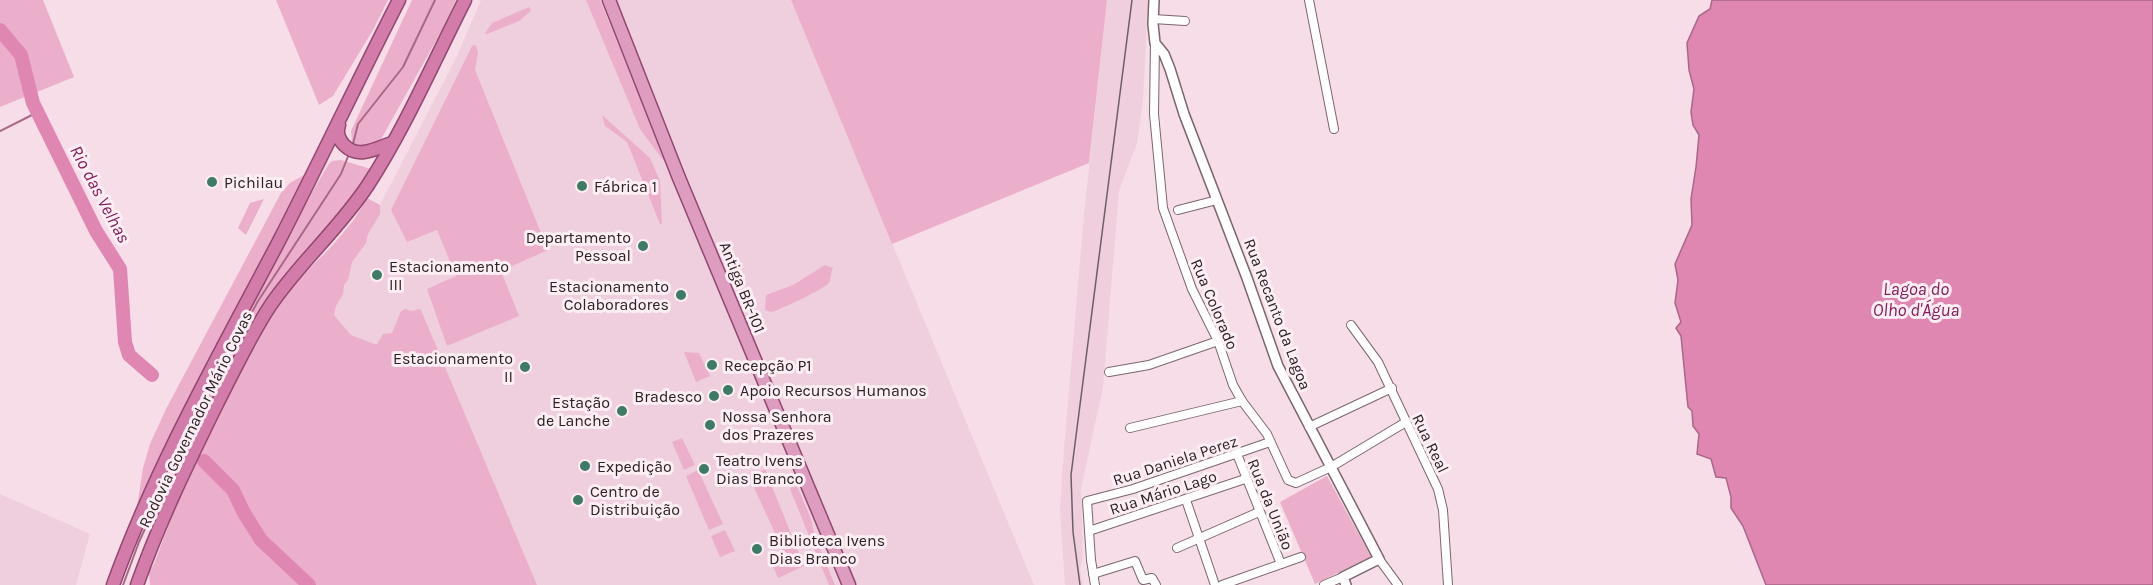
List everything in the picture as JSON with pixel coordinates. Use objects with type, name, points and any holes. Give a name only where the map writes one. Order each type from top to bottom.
[{"type":"highway","name":"Rodovia Governador Mário Covas","points":[[113,585],[128,543],[170,453],[340,121],[399,0]]},
{"type":"highway","name":"Rodovia Governador Mário Covas","points":[[136,585],[182,475],[258,326],[281,291],[353,206],[379,168],[465,0]]},
{"type":"highway","points":[[340,121],[337,129],[341,142],[356,152],[367,152],[392,143]]},
{"type":"main road","name":"Antiga BR-101","points":[[609,0],[679,178],[849,585]]},
{"type":"street","points":[[1154,0],[1155,42]]},
{"type":"street","points":[[1309,0],[1334,129]]},
{"type":"street","points":[[1153,19],[1185,21]]},
{"type":"street","name":"Rua Recanto da Lagoa","points":[[1155,42],[1167,62],[1184,114],[1275,358],[1379,559],[1398,585]]},
{"type":"street","name":"Rua Colorado","points":[[1155,42],[1154,114],[1161,200],[1192,289],[1218,341],[1230,378],[1242,401],[1270,442],[1290,482],[1296,483],[1331,467]]},
{"type":"street","points":[[1178,210],[1217,200]]},
{"type":"street","name":"Rua Real","points":[[1351,325],[1375,356],[1392,388],[1438,489],[1443,510],[1448,585]]},
{"type":"street","points":[[1109,372],[1149,365],[1218,341]]},
{"type":"street","points":[[1309,427],[1392,388]]},
{"type":"street","points":[[1130,428],[1242,401]]},
{"type":"street","points":[[1331,467],[1406,422]]},
{"type":"street","name":"Rua Daniela Perez","points":[[1089,531],[1088,501],[1133,489],[1270,442]]},
{"type":"street","name":"Rua da União","points":[[1237,454],[1245,479],[1281,564]]},
{"type":"street","name":"Rua Mário Lago","points":[[1089,531],[1245,479]]},
{"type":"street","points":[[1186,500],[1215,585]]},
{"type":"street","points":[[1177,548],[1259,512]]},
{"type":"street","points":[[1089,531],[1095,585]]},
{"type":"street","points":[[1222,585],[1302,557]]},
{"type":"street","points":[[1324,585],[1344,581],[1379,559]]},
{"type":"street","points":[[1093,574],[1135,561],[1143,580],[1153,578],[1156,585]]},
{"type":"shaded area","points":[[0,0],[43,0],[74,77],[0,107]]},
{"type":"shaded area","points":[[276,0],[388,0],[373,30],[333,96],[319,105]]},
{"type":"shaded area","points":[[412,0],[456,0],[442,30],[380,141],[367,148],[357,146],[352,142],[351,131]]},
{"type":"shaded area","points":[[481,0],[791,0],[1034,585],[524,585],[291,308],[374,202],[380,205],[457,56]]},
{"type":"shaded area","points":[[586,0],[600,0],[665,160],[640,129]]},
{"type":"shaded area","points":[[791,0],[1107,0],[1089,163],[892,244]]},
{"type":"shaded area","points":[[1107,0],[1148,0],[1143,100],[1137,143],[1119,191],[1103,387],[1081,489],[1083,556],[1080,569],[1083,585],[1065,585],[1060,510],[1064,448],[1084,215]]},
{"type":"shaded area","points":[[529,7],[531,11],[519,21],[485,33],[492,23]]},
{"type":"shaded area","points":[[476,45],[478,53],[475,70],[548,250],[501,271],[519,316],[447,346],[427,289],[456,276],[437,230],[407,242],[391,210],[472,46]]},
{"type":"shaded area","points":[[602,115],[650,158],[660,181],[662,224],[660,224],[627,142],[605,126]]},
{"type":"shaded area","points":[[341,160],[371,169],[335,221],[287,274],[247,334],[158,510],[157,507],[218,377],[281,249],[328,165],[332,161]]},
{"type":"shaded area","points":[[306,174],[137,507],[143,468],[150,444],[166,409],[281,193],[290,183]]},
{"type":"shaded area","points":[[367,198],[380,205],[380,214],[368,234],[366,243],[352,262],[348,280],[344,285],[343,294],[334,315],[351,335],[377,344],[383,334],[392,333],[401,311],[421,310],[537,585],[150,585],[149,572],[177,503],[228,397],[273,312],[299,279],[353,221]]},
{"type":"shaded area","points":[[264,199],[246,235],[238,228],[250,203]]},
{"type":"shaded area","points":[[825,265],[833,268],[830,281],[826,286],[771,312],[765,310],[766,295],[793,285]]},
{"type":"shaded area","points":[[684,352],[699,353],[710,376],[696,382]]},
{"type":"shaded area","points":[[682,438],[695,465],[684,470],[672,442]]},
{"type":"shaded area","points":[[765,469],[804,566],[778,578],[773,566],[787,559],[749,477]]},
{"type":"shaded area","points":[[698,470],[723,524],[709,530],[686,476]]},
{"type":"shaded area","points":[[1327,476],[1371,557],[1315,584],[1280,502]]},
{"type":"shaded area","points":[[797,486],[835,585],[829,585],[790,489]]},
{"type":"shaded area","points":[[0,494],[90,534],[76,585],[0,585]]},
{"type":"shaded area","points":[[725,530],[735,551],[720,557],[711,536]]},
{"type":"water","name":"Lagoa do Olho d'Água","points":[[1712,0],[2153,0],[2153,585],[1766,585],[1743,526],[1731,508],[1731,497],[1726,478],[1716,477],[1711,459],[1697,454],[1699,434],[1693,426],[1692,411],[1688,407],[1681,336],[1676,328],[1681,322],[1675,303],[1678,280],[1675,264],[1692,225],[1691,199],[1699,135],[1693,125],[1691,112],[1694,89],[1689,70],[1687,43],[1699,16],[1710,9]]},
{"type":"waterway","points":[[353,144],[358,124],[403,67],[435,0]]},
{"type":"waterway","name":"Rio das Velhas","points":[[0,30],[21,55],[33,103],[96,231],[120,269],[125,342],[129,355],[152,375]]},
{"type":"waterway","points":[[0,131],[38,112]]},
{"type":"waterway","points":[[123,585],[139,542],[179,453],[226,361],[258,301],[341,174],[349,154]]},
{"type":"waterway","name":"Rio das Velhas","points":[[204,461],[233,490],[261,540],[309,585]]},
{"type":"tram line","points":[[1080,585],[1073,532],[1071,475],[1132,0]]},
{"type":"place","name":"Pichilau","points":[[212,182]]},
{"type":"place","name":"Fábrica 1","points":[[582,186]]},
{"type":"place","name":"Departamento Pessoal","points":[[643,246]]},
{"type":"place","name":"Estacionamento III","points":[[377,275]]},
{"type":"place","name":"Estacionamento Colaboradores","points":[[681,295]]},
{"type":"place","name":"Recepção P1","points":[[712,365]]},
{"type":"place","name":"Estacionamento II","points":[[525,367]]},
{"type":"place","name":"Apoio Recursos Humanos","points":[[728,390]]},
{"type":"place","name":"Bradesco","points":[[714,396]]},
{"type":"place","name":"Estação de Lanche","points":[[622,411]]},
{"type":"place","name":"Nossa Senhora dos Prazeres","points":[[710,425]]},
{"type":"place","name":"Expedição","points":[[585,466]]},
{"type":"place","name":"Teatro Ivens Dias Branco","points":[[704,469]]},
{"type":"place","name":"Centro de Distribuição","points":[[578,500]]},
{"type":"place","name":"Biblioteca Ivens Dias Branco","points":[[757,549]]}]
